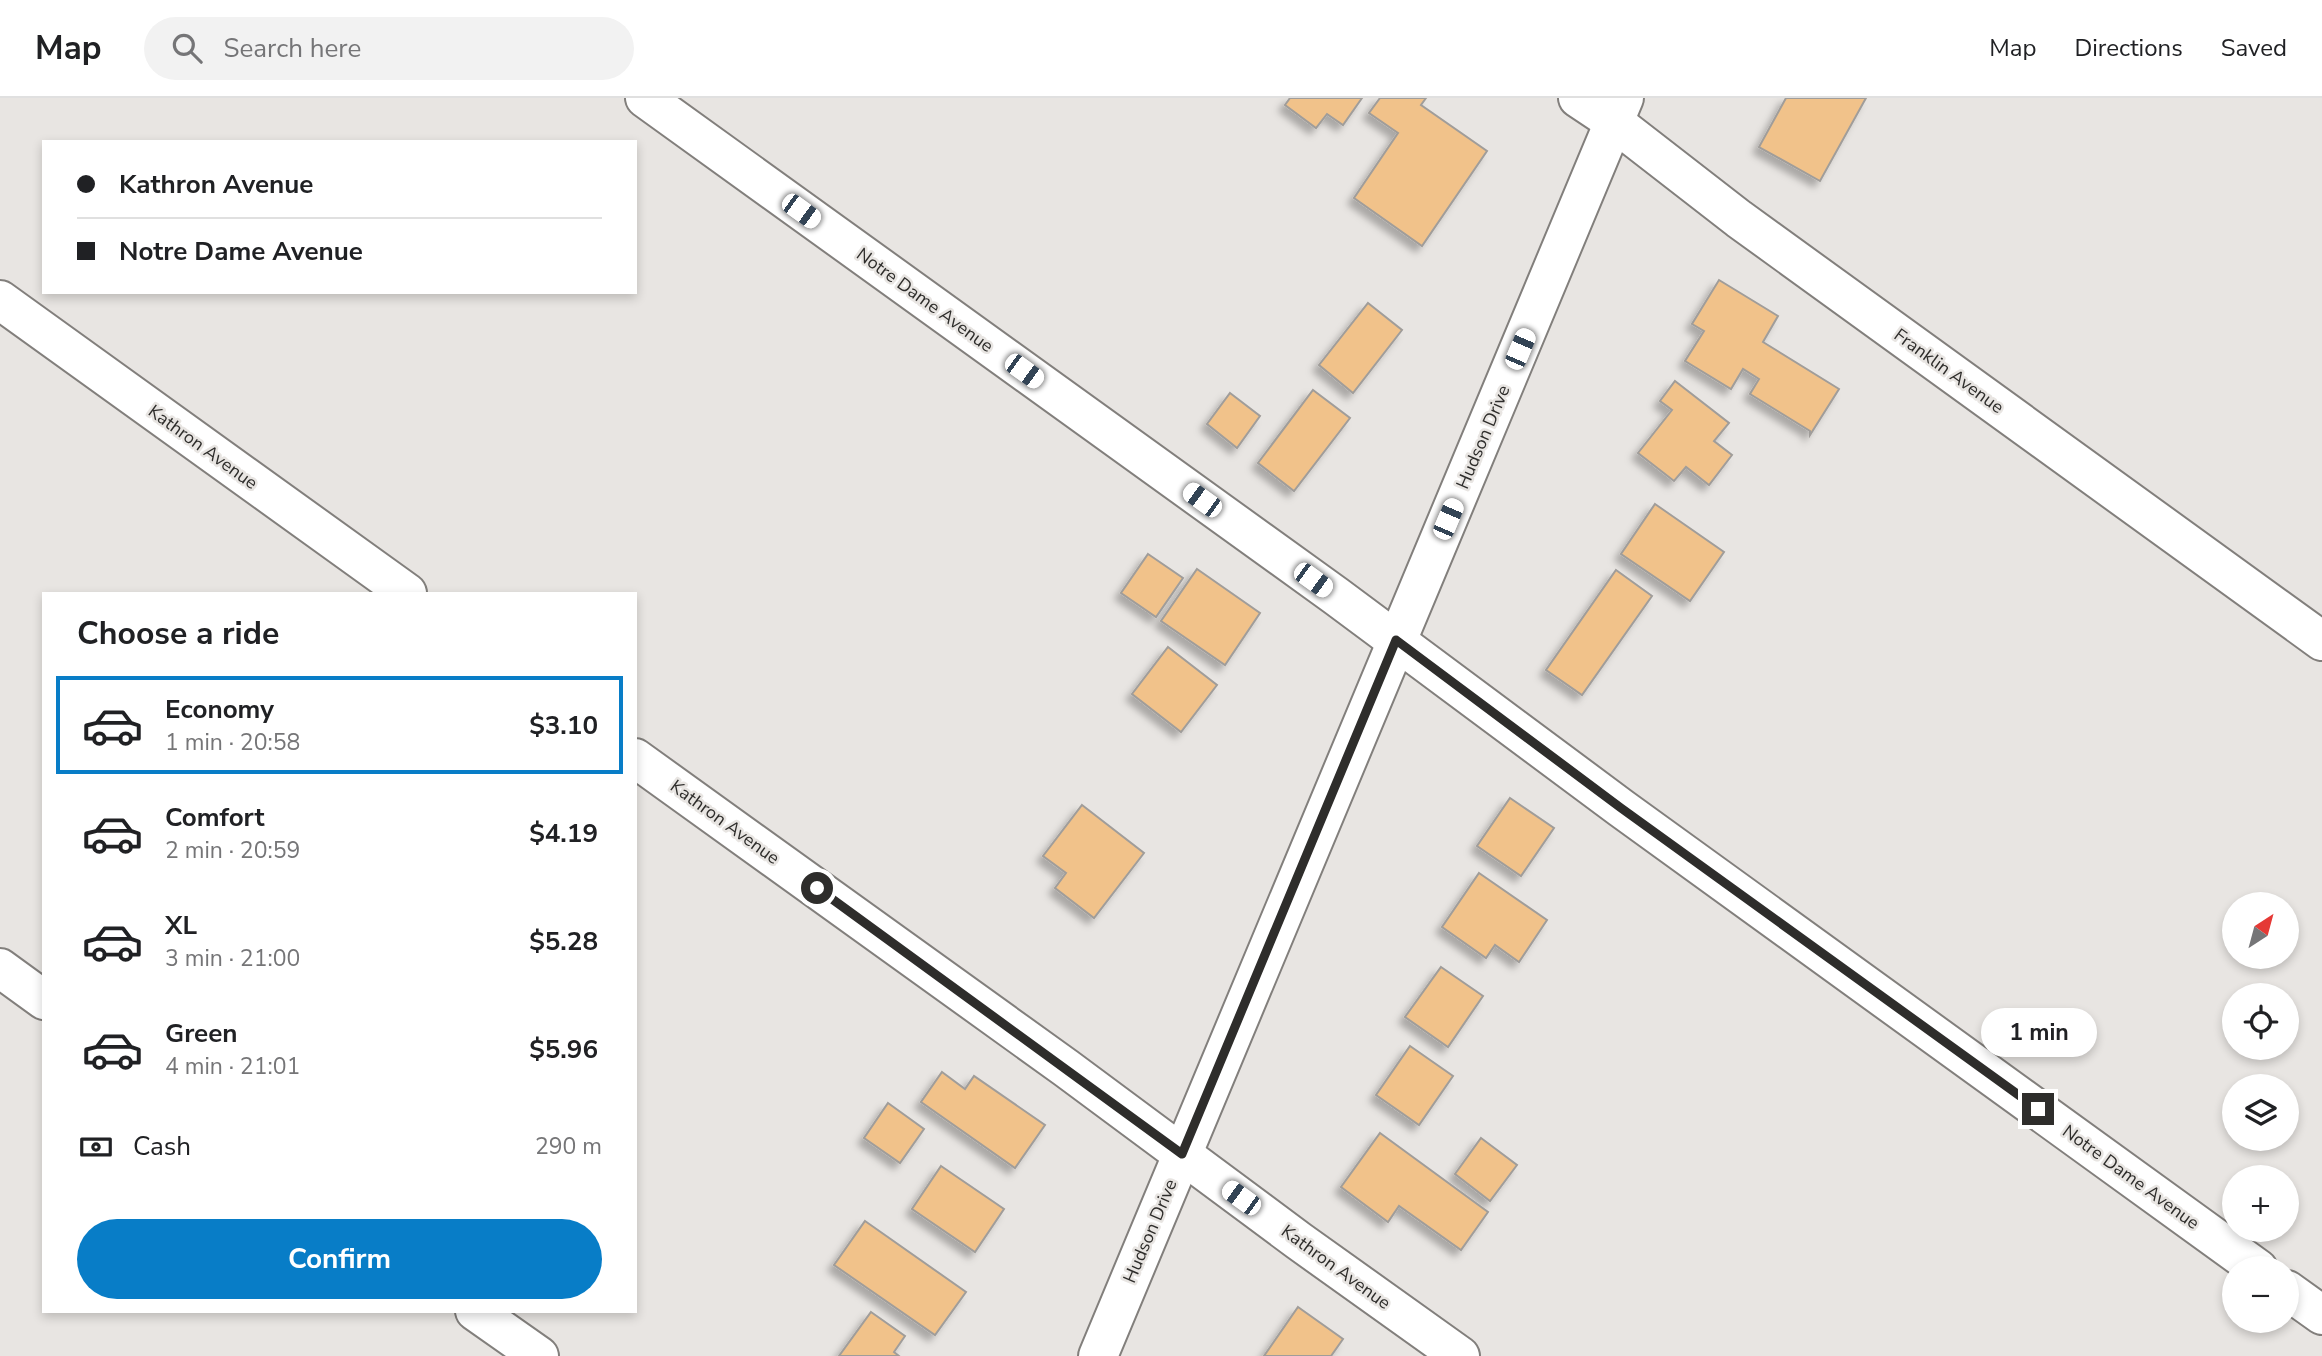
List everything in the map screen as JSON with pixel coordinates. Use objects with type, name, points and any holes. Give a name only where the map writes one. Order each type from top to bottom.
[{"type":"street","name":"Notre Dame Avenue","points":[[645,98],[1396,640],[1621,808],[2240,1256]]},
{"type":"street","name":"Franklin Avenue","points":[[1578,98],[1619,110],[1739,219],[2322,641]]},
{"type":"street","name":"Hudson Drive","points":[[1098,1356],[1619,110]]},
{"type":"street","name":"Kathron Avenue","points":[[0,300],[406,592]]},
{"type":"street","name":"Kathron Avenue","points":[[637,759],[1460,1356]]},
{"type":"street","points":[[0,968],[42,999]]},
{"type":"street","points":[[2299,1299],[2322,1315]]},
{"type":"street","points":[[478,1313],[538,1356]]},
{"type":"building","points":[[1290,98],[1362,98],[1343,125],[1327,114],[1316,128],[1285,105]]},
{"type":"building","points":[[1380,98],[1426,98],[1421,105],[1487,151],[1422,246],[1354,198],[1398,133],[1369,113]]},
{"type":"building","points":[[1786,98],[1866,98],[1820,181],[1759,147]]},
{"type":"building","points":[[1719,280],[1778,316],[1763,342],[1839,389],[1810,435],[1810,431],[1750,394],[1759,379],[1743,369],[1731,389],[1685,361],[1704,331],[1692,324]]},
{"type":"building","points":[[1368,303],[1402,330],[1353,393],[1319,365]]},
{"type":"building","points":[[1675,381],[1729,423],[1714,441],[1732,455],[1709,485],[1686,467],[1674,481],[1638,453],[1672,410],[1660,401]]},
{"type":"building","points":[[1313,390],[1350,418],[1294,491],[1258,463]]},
{"type":"building","points":[[1230,393],[1260,416],[1237,448],[1207,424]]},
{"type":"building","points":[[1655,504],[1724,552],[1690,601],[1621,554]]},
{"type":"building","points":[[1148,554],[1183,578],[1156,617],[1121,593]]},
{"type":"building","points":[[1197,569],[1260,613],[1225,665],[1161,621]]},
{"type":"building","points":[[1616,570],[1652,596],[1582,695],[1546,670]]},
{"type":"building","points":[[1168,647],[1217,685],[1181,732],[1132,694]]},
{"type":"building","points":[[1510,798],[1554,828],[1521,876],[1477,846]]},
{"type":"building","points":[[1082,805],[1144,853],[1094,918],[1055,888],[1066,873],[1043,856]]},
{"type":"building","points":[[1479,873],[1547,920],[1519,962],[1495,945],[1486,958],[1442,927]]},
{"type":"building","points":[[1441,967],[1483,996],[1448,1047],[1405,1017]]},
{"type":"building","points":[[1410,1046],[1453,1076],[1419,1125],[1376,1095]]},
{"type":"building","points":[[942,1072],[965,1089],[974,1076],[1045,1125],[1015,1168],[921,1102]]},
{"type":"building","points":[[888,1103],[924,1129],[900,1163],[864,1138]]},
{"type":"building","points":[[1380,1133],[1488,1212],[1461,1250],[1399,1206],[1388,1222],[1341,1187]]},
{"type":"building","points":[[1481,1138],[1517,1165],[1490,1201],[1455,1174]]},
{"type":"building","points":[[941,1166],[1004,1209],[975,1252],[912,1209]]},
{"type":"building","points":[[865,1221],[966,1292],[935,1335],[834,1265]]},
{"type":"building","points":[[1298,1307],[1343,1339],[1331,1356],[1264,1356]]},
{"type":"building","points":[[871,1312],[905,1336],[894,1352],[899,1356],[839,1356]]},
{"type":"route","points":[[817,888],[1182,1154],[1396,640],[1621,808],[2038,1109]]}]
